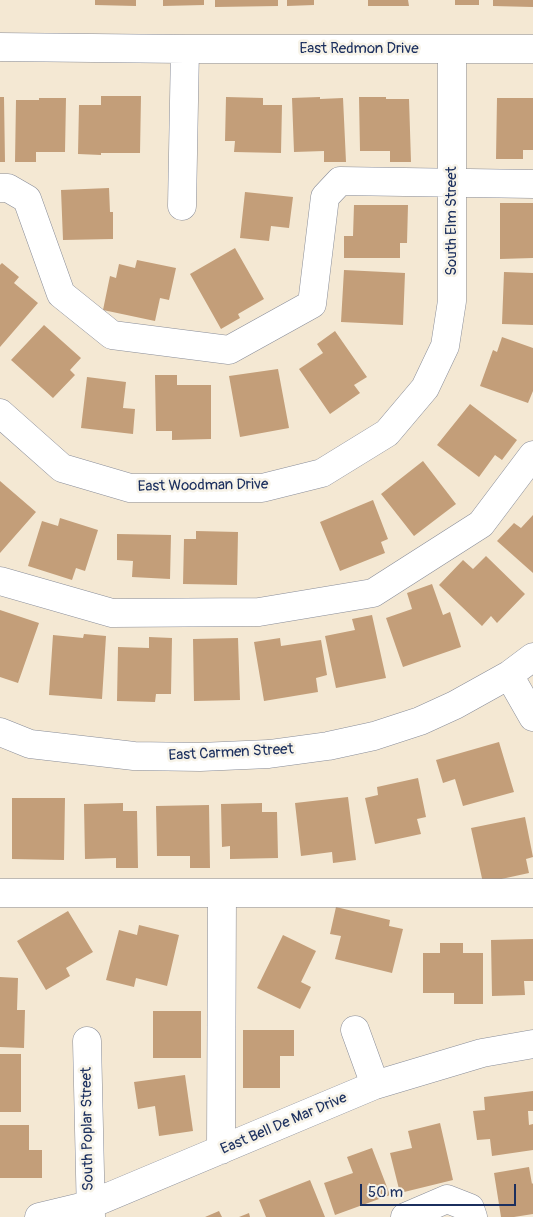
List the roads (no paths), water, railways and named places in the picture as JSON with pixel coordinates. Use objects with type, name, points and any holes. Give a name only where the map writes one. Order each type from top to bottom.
[{"type":"street","name":"East Redmon Drive","points":[[0,47],[533,49]]},
{"type":"street","points":[[182,206],[185,49]]},
{"type":"street","name":"South Elm Street","points":[[425,388],[445,346],[452,301],[452,49]]},
{"type":"street","points":[[0,188],[8,188],[27,199],[60,294],[112,335],[229,350],[312,304],[325,197],[340,181],[533,184]]},
{"type":"street","name":"East Woodman Drive","points":[[0,413],[62,468],[130,488],[262,488],[322,472],[387,433],[425,388]]},
{"type":"street","points":[[0,581],[112,613],[259,612],[373,593],[481,524],[533,456]]},
{"type":"street","name":"East Carmen Street","points":[[0,732],[30,744],[126,755],[200,757],[269,754],[328,746],[374,736],[420,721],[455,705],[509,675],[533,657]]},
{"type":"street","points":[[509,675],[533,717]]},
{"type":"street","points":[[0,892],[533,893]]},
{"type":"street","points":[[221,1150],[222,892]]},
{"type":"street","points":[[355,1030],[375,1085]]},
{"type":"street","name":"South Poplar Street","points":[[87,1040],[90,1211]]},
{"type":"street","name":"East Bell De Mar Drive","points":[[38,1217],[90,1211],[221,1150],[375,1085],[482,1053],[533,1044]]},
{"type":"street","points":[[405,1217],[447,1199],[470,1208],[473,1217]]}]
